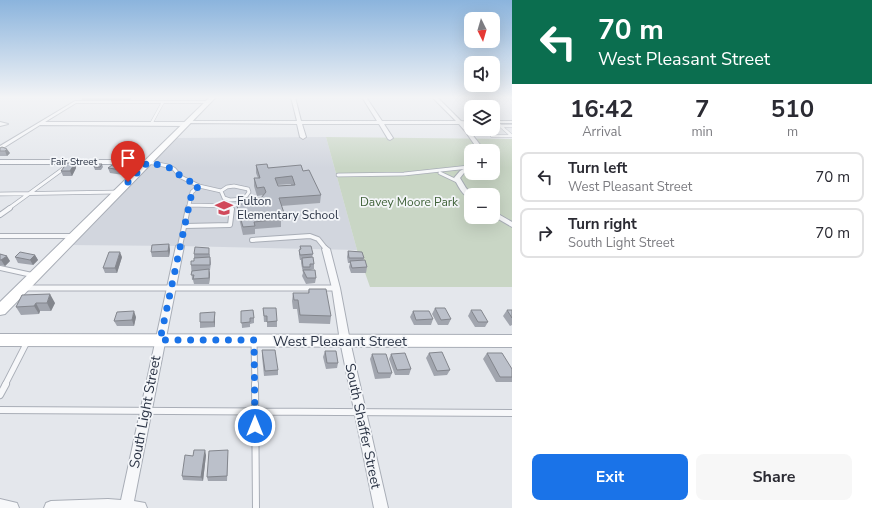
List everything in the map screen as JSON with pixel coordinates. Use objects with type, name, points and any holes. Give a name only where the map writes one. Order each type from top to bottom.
[{"type":"main road","points":[[0,310],[4,302],[22,288],[189,121]]},
{"type":"main road","name":"West Pleasant Street","points":[[0,340],[512,341]]},
{"type":"street","points":[[41,124],[39,124],[42,121]]},
{"type":"street","points":[[458,121],[476,144]]},
{"type":"street","points":[[299,122],[303,137]]},
{"type":"street","points":[[0,148],[41,124],[299,122],[464,123]]},
{"type":"street","points":[[500,124],[512,122]]},
{"type":"street","points":[[380,123],[390,138]]},
{"type":"street","name":"Fair Street","points":[[0,162],[148,162]]},
{"type":"street","points":[[464,171],[459,174],[457,181],[464,189]]},
{"type":"street","points":[[500,217],[512,225]]},
{"type":"street","points":[[1,237],[74,236]]},
{"type":"street","name":"South Light Street","points":[[126,508],[180,246]]},
{"type":"street","name":"South Shaffer Street","points":[[326,249],[336,288],[345,341],[381,508]]},
{"type":"street","points":[[0,506],[12,508]]},
{"type":"street","points":[[51,508],[140,508]]},
{"type":"lane","points":[[500,124],[512,126]]},
{"type":"lane","points":[[500,127],[512,136]]},
{"type":"lane","points":[[500,136],[512,136]]},
{"type":"lane","points":[[0,215],[72,162]]},
{"type":"lane","points":[[148,162],[174,169],[181,177],[199,186],[221,191],[225,188],[236,186],[248,189],[249,192],[248,196],[244,199],[230,200],[224,198],[221,191]]},
{"type":"lane","points":[[338,175],[435,173],[464,168]]},
{"type":"lane","points":[[435,173],[446,175],[457,181]]},
{"type":"lane","points":[[180,246],[192,192],[199,186]]},
{"type":"lane","points":[[0,194],[118,192]]},
{"type":"lane","points":[[185,226],[225,226],[230,225],[231,223],[232,209],[229,206],[189,205]]},
{"type":"lane","points":[[252,240],[310,236],[317,238],[322,242],[326,249]]},
{"type":"lane","points":[[0,268],[34,276]]},
{"type":"lane","points":[[22,288],[336,288]]},
{"type":"lane","points":[[0,395],[28,340]]},
{"type":"lane","points":[[254,340],[256,508]]},
{"type":"lane","points":[[0,410],[512,413]]},
{"type":"shaded area","name":"Fulton Elementary School","points":[[326,137],[357,250],[65,245],[172,138]]},
{"type":"green space","name":"Davey Moore Park","points":[[326,137],[512,139],[512,287],[370,287],[357,250]]},
{"type":"building","points":[[2,147],[7,149],[5,151],[0,151],[0,148]]},
{"type":"building","points":[[67,163],[75,163],[70,171],[61,171]]},
{"type":"building","points":[[95,164],[102,164],[100,167],[94,167]]},
{"type":"building","name":"Fulton Elementary School","points":[[267,164],[268,168],[301,165],[303,171],[309,170],[321,195],[279,198],[284,213],[279,214],[281,219],[254,222],[255,226],[243,227],[237,206],[241,205],[239,198],[261,198],[266,192],[264,187],[257,188],[254,178],[260,178],[256,165]],"holes":[[[292,176],[295,185],[278,186],[275,178]]]},
{"type":"building","points":[[112,165],[125,167],[122,170],[108,168]]},
{"type":"building","points":[[169,244],[168,251],[151,252],[152,245]]},
{"type":"building","points":[[300,246],[311,246],[313,254],[300,255]]},
{"type":"building","points":[[195,247],[209,248],[209,254],[194,254]]},
{"type":"building","points":[[348,251],[362,252],[364,258],[349,258]]},
{"type":"building","points":[[20,252],[35,255],[30,260],[15,257]]},
{"type":"building","points":[[109,252],[120,252],[115,268],[103,268]]},
{"type":"building","points":[[0,254],[7,256],[0,260]]},
{"type":"building","points":[[210,257],[210,265],[191,265],[191,261],[194,261],[194,258]]},
{"type":"building","points":[[313,257],[314,264],[310,264],[310,267],[303,267],[302,258]]},
{"type":"building","points":[[365,260],[367,267],[352,268],[350,261]]},
{"type":"building","points":[[209,269],[209,278],[193,279],[194,275],[191,275],[192,271]]},
{"type":"building","points":[[303,270],[315,270],[316,278],[307,278]]},
{"type":"building","points":[[309,289],[326,289],[331,316],[300,315],[298,300],[294,300],[293,293],[309,293]]},
{"type":"building","points":[[50,294],[47,303],[36,303],[34,306],[16,307],[22,295]]},
{"type":"building","points":[[263,308],[276,308],[277,321],[267,322],[267,316],[264,316]]},
{"type":"building","points":[[435,308],[445,308],[451,319],[441,320]]},
{"type":"building","points":[[253,310],[254,318],[250,318],[250,322],[241,323],[241,311]]},
{"type":"building","points":[[471,310],[481,310],[488,322],[478,322]]},
{"type":"building","points":[[507,310],[512,310],[512,318]]},
{"type":"building","points":[[134,311],[132,320],[114,321],[117,312]]},
{"type":"building","points":[[413,311],[429,311],[433,319],[416,320]]},
{"type":"building","points":[[215,312],[214,322],[200,322],[200,313]]},
{"type":"building","points":[[262,350],[275,350],[278,370],[265,371]]},
{"type":"building","points":[[325,351],[336,351],[338,363],[327,363]]},
{"type":"building","points":[[442,352],[450,370],[437,371],[429,353]]},
{"type":"building","points":[[405,353],[411,369],[397,370],[391,354]]},
{"type":"building","points":[[487,353],[502,353],[512,369],[512,377],[500,377]]},
{"type":"building","points":[[372,354],[386,354],[392,373],[378,373]]},
{"type":"building","points":[[194,450],[205,450],[201,477],[182,476],[185,455],[193,456]]},
{"type":"building","points":[[228,450],[227,476],[207,477],[209,451]]},
{"type":"place","name":"Fulton Elementary School","points":[[224,208]]},
{"type":"route","points":[[128,182],[148,162],[168,166],[174,169],[181,177],[199,186],[192,192],[160,340],[254,340],[255,426]]}]
